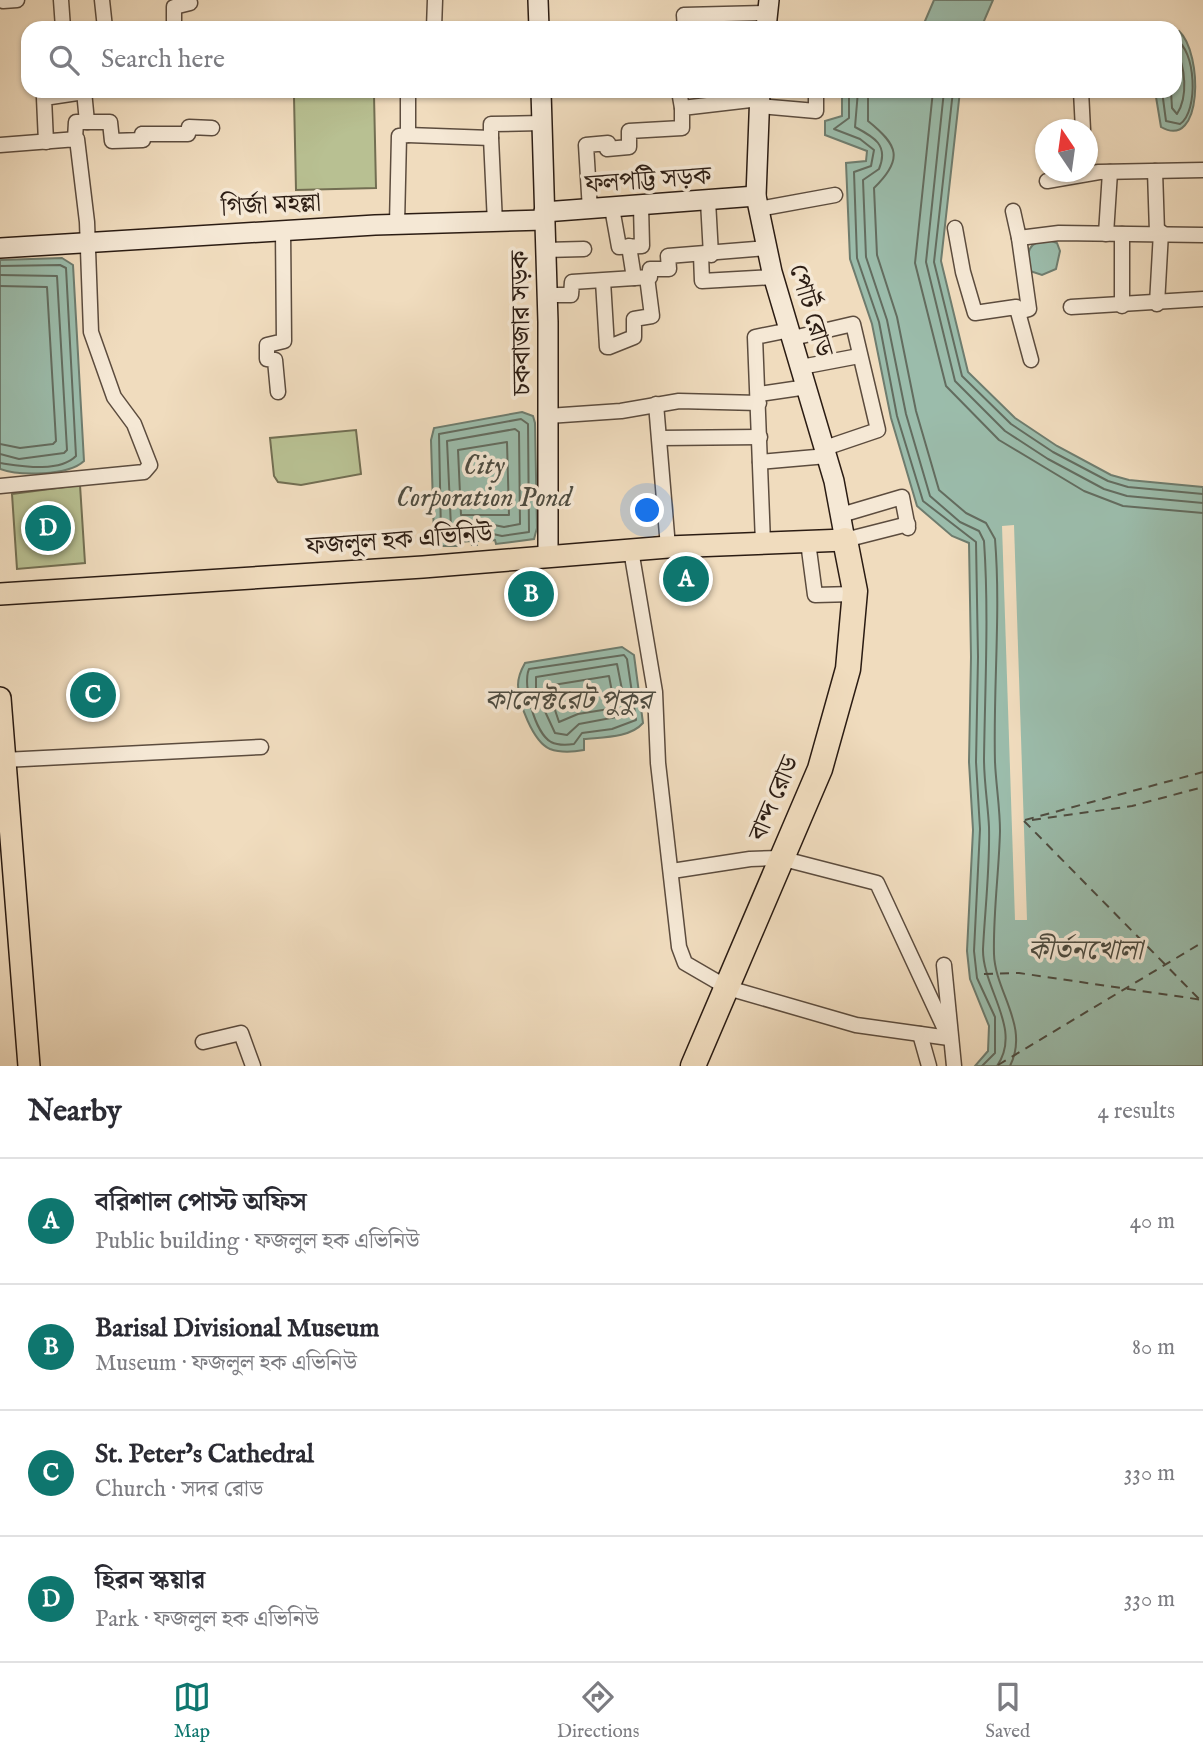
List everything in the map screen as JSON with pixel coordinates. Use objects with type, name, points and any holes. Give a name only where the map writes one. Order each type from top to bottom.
[{"type":"highway","name":"বান্দ রোড","points":[[693,1066],[729,988],[780,858],[816,782],[848,669],[854,594],[845,540]]},
{"type":"main road","points":[[538,0],[539,21]]},
{"type":"main road","name":"চকবাজার সড়ক","points":[[541,98],[547,295],[548,555]]},
{"type":"main road","name":"পোর্ট রোড","points":[[759,99],[758,203],[773,277],[826,452],[845,540]]},
{"type":"main road","name":"ফলপট্টি সড়ক","points":[[544,216],[708,201],[758,203]]},
{"type":"main road","name":"গির্জা মহল্লা","points":[[0,248],[85,240],[283,230],[495,223],[544,216]]},
{"type":"main road","name":"ফজলুল হক এভিনিউ","points":[[0,594],[423,567],[668,547],[845,540]]},
{"type":"main road","points":[[0,698],[7,914],[29,1066]]},
{"type":"street","points":[[3,1],[17,0]]},
{"type":"street","points":[[61,0],[62,21]]},
{"type":"street","points":[[102,0],[104,21]]},
{"type":"street","points":[[174,21],[174,6],[190,3],[189,0]]},
{"type":"street","points":[[434,21],[435,0]]},
{"type":"street","points":[[684,21],[684,15],[768,14]]},
{"type":"street","points":[[44,98],[46,142]]},
{"type":"street","points":[[79,98],[87,122]]},
{"type":"street","points":[[408,98],[408,135]]},
{"type":"street","points":[[590,210],[586,145],[608,143],[607,149],[629,147],[629,131],[682,128],[680,98]]},
{"type":"street","points":[[682,108],[759,99],[816,111],[816,98]]},
{"type":"street","points":[[1081,98],[1082,119]]},
{"type":"street","points":[[0,486],[144,472],[150,465],[134,424],[114,397],[91,332],[85,240],[87,222],[75,122],[110,122],[112,141],[143,140],[142,134],[188,134],[188,127],[212,128]]},
{"type":"street","points":[[495,223],[491,124],[542,123]]},
{"type":"street","points":[[397,225],[399,136],[491,138]]},
{"type":"street","points":[[0,145],[75,139]]},
{"type":"street","points":[[1098,172],[1203,170]]},
{"type":"street","points":[[1155,171],[1159,232],[1157,304]]},
{"type":"street","points":[[1106,234],[1110,172]]},
{"type":"street","points":[[758,203],[835,195]]},
{"type":"street","points":[[708,201],[702,281],[773,277]]},
{"type":"street","points":[[612,208],[619,247],[642,246],[641,206]]},
{"type":"street","points":[[1013,211],[1029,309],[1018,312]]},
{"type":"street","points":[[955,228],[963,272],[975,313],[1016,307],[1031,360]]},
{"type":"street","points":[[278,392],[275,360],[267,359],[267,345],[284,341],[283,230]]},
{"type":"street","points":[[1019,238],[1059,233],[1159,232],[1203,235]]},
{"type":"street","points":[[1122,234],[1122,306]]},
{"type":"street","points":[[603,281],[609,347],[634,337],[634,319],[652,316],[629,246]]},
{"type":"street","points":[[547,295],[570,295],[572,282],[641,277],[650,269],[669,269],[668,256],[767,248]]},
{"type":"street","points":[[545,250],[584,249]]},
{"type":"street","points":[[1071,307],[1157,304],[1203,299]]},
{"type":"street","points":[[760,462],[826,452],[878,430],[853,324],[755,337],[763,543]]},
{"type":"street","points":[[801,367],[859,356]]},
{"type":"street","points":[[548,416],[621,411],[679,401],[759,398],[807,387]]},
{"type":"street","points":[[656,404],[668,547]]},
{"type":"street","points":[[660,438],[760,437]]},
{"type":"street","points":[[841,515],[902,497],[908,526],[845,540]]},
{"type":"street","points":[[808,542],[815,595],[854,594]]},
{"type":"street","points":[[631,550],[655,692],[658,763],[680,947],[685,962],[729,988],[856,1025],[949,1038]]},
{"type":"street","points":[[4,760],[261,747]]},
{"type":"street","points":[[672,871],[750,859],[780,858],[877,883],[949,1038]]},
{"type":"street","points":[[944,965],[949,995],[949,1038],[954,1066]]},
{"type":"street","points":[[203,1042],[241,1033],[253,1066]]},
{"type":"street","points":[[920,1034],[929,1066]]},
{"type":"shaded area","points":[[294,98],[374,98],[376,188],[296,190]]},
{"type":"shaded area","points":[[356,430],[361,474],[301,485],[278,482],[274,476],[270,438]]},
{"type":"shaded area","points":[[80,485],[85,563],[17,569],[12,494]]},
{"type":"water","points":[[934,0],[993,0],[984,21],[925,21]]},
{"type":"water","points":[[1182,35],[1192,59],[1195,96],[1185,125],[1175,131],[1161,127],[1156,98],[1182,98]]},
{"type":"water","name":"কীর্তনখোলা","points":[[842,98],[959,98],[941,261],[968,372],[1015,418],[1057,446],[1111,475],[1129,480],[1203,487],[1203,1066],[975,1066],[988,1051],[989,1026],[970,979],[967,951],[973,830],[969,762],[969,543],[952,536],[917,506],[891,418],[872,324],[850,259],[846,163],[866,161],[867,151],[825,135],[825,121],[842,116]]},
{"type":"water","points":[[1049,240],[1057,243],[1060,251],[1056,269],[1042,275],[1030,271],[1030,249],[1036,243]]},
{"type":"water","points":[[62,258],[73,265],[84,461],[67,470],[55,472],[19,473],[0,469],[0,260]]},
{"type":"water","name":"City Corporation Pond","points":[[522,412],[533,416],[535,423],[537,528],[534,539],[496,544],[495,540],[477,541],[477,545],[472,545],[471,541],[460,542],[459,546],[440,546],[434,537],[431,440],[434,428]]},
{"type":"water","name":"কালেক্টরেট পুকুর","points":[[622,647],[634,655],[643,723],[624,734],[584,739],[584,750],[558,751],[544,745],[532,730],[521,701],[518,682],[525,663]]},
{"type":"pier","points":[[1014,525],[1027,920],[1015,920],[1002,526]]},
{"type":"ferry route","points":[[1025,820],[1203,772]]},
{"type":"ferry route","points":[[1032,820],[1132,806],[1203,787]]},
{"type":"ferry route","points":[[1024,821],[1203,1003]]},
{"type":"ferry route","points":[[998,1065],[1203,942]]},
{"type":"ferry route","points":[[984,974],[1019,973],[1203,1000]]},
{"type":"place","name":"হিরন স্কয়ার","points":[[48,528]]},
{"type":"place","name":"বরিশাল পোস্ট অফিস","points":[[686,579]]},
{"type":"place","name":"Barisal Divisional Museum","points":[[531,594]]},
{"type":"place","name":"St. Peter’s Cathedral","points":[[93,695]]}]
